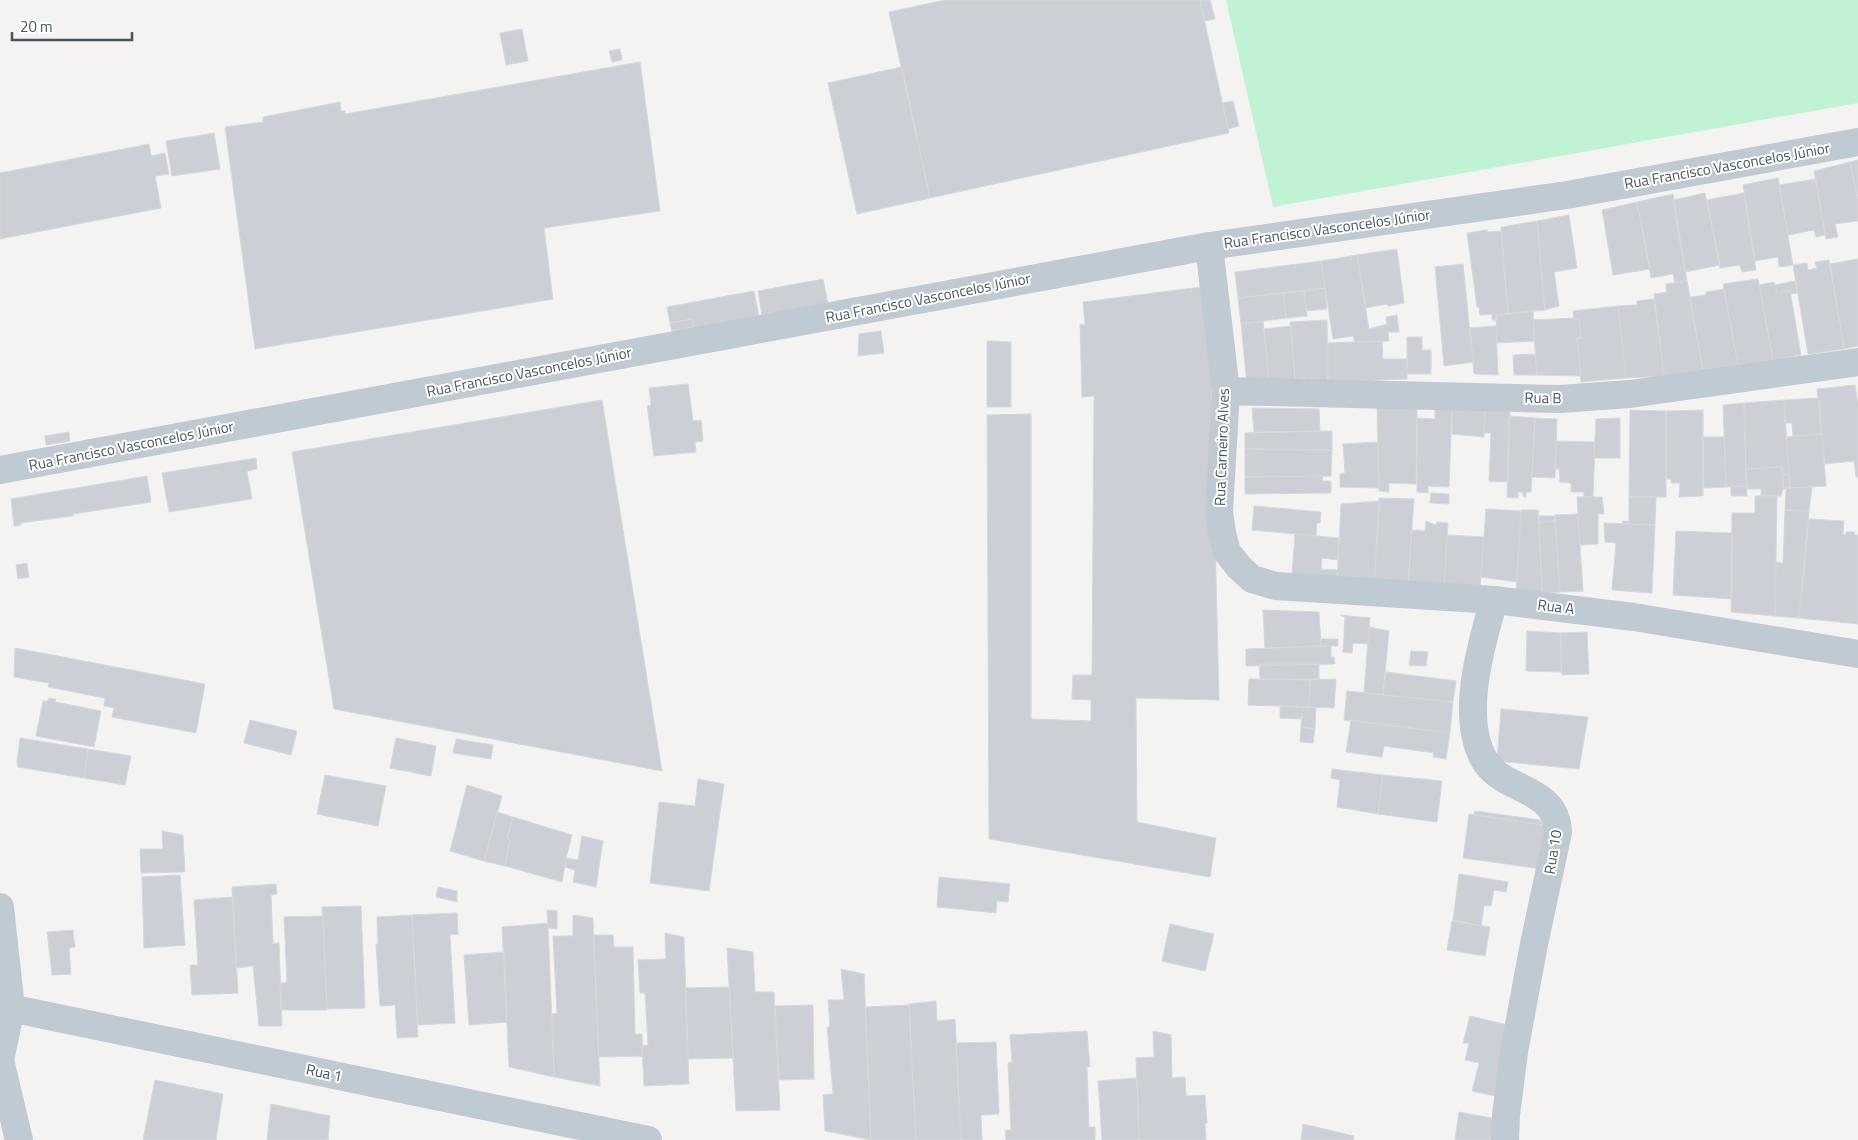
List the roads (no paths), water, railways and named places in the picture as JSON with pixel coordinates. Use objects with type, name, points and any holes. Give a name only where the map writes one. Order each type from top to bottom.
[{"type":"street","name":"Rua Francisco Vasconcelos Júnior","points":[[0,470],[1209,246],[1567,195],[1858,142]]},
{"type":"street","name":"Rua Carneiro Alves","points":[[1209,246],[1226,391],[1219,512],[1227,552],[1238,567],[1252,579]]},
{"type":"street","name":"Rua B","points":[[1226,391],[1560,399],[1630,394],[1858,362]]},
{"type":"street","name":"Rua A","points":[[1252,579],[1276,586],[1494,600],[1634,617],[1858,654]]},
{"type":"street","name":"Rua 10","points":[[1494,600],[1483,638],[1473,704],[1473,722],[1478,744],[1486,762],[1497,774],[1547,803],[1558,819],[1558,832],[1534,944],[1514,1052],[1506,1114],[1505,1140]]},
{"type":"street","points":[[0,907],[6,1007],[0,1060],[19,1140]]},
{"type":"street","name":"Rua 1","points":[[6,1007],[648,1140]]}]
